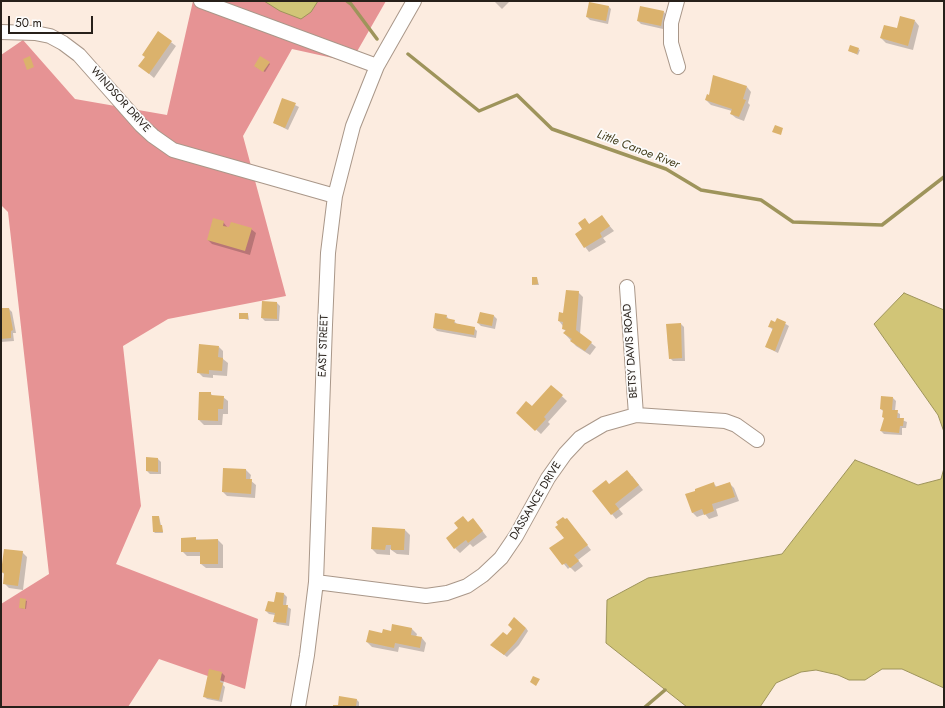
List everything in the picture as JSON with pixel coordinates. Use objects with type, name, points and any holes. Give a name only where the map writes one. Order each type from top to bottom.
[{"type":"street","points":[[200,1],[377,66]]},
{"type":"street","name":"EAST STREET","points":[[298,707],[307,655],[316,582],[328,252],[335,196],[352,126],[377,66],[414,1]]},
{"type":"street","points":[[677,1],[671,23],[671,43],[678,66]]},
{"type":"street","name":"WINDSOR DRIVE","points":[[1,32],[35,33],[50,36],[63,43],[79,55],[149,133],[173,150],[335,196]]},
{"type":"street","name":"BETSY DAVIS ROAD","points":[[627,287],[636,415]]},
{"type":"street","name":"DASSANCE DRIVE","points":[[316,582],[426,596],[447,593],[467,586],[483,575],[501,558],[516,536],[555,466],[580,438],[604,424],[636,415],[724,421],[736,425],[757,440]]},
{"type":"shaded area","points":[[193,1],[386,1],[351,62],[292,49],[243,136],[286,296],[168,319],[123,346],[141,506],[116,564],[258,619],[245,689],[159,659],[128,707],[1,707],[1,604],[49,574],[8,212],[1,205],[1,55],[23,40],[75,99],[167,115]]},
{"type":"shaded area","points":[[264,1],[318,1],[311,12],[301,19],[280,11]]},
{"type":"shaded area","points":[[904,293],[944,310],[944,432],[938,415],[874,324]]},
{"type":"shaded area","points":[[855,460],[918,485],[941,479],[944,468],[944,688],[902,669],[882,669],[865,680],[849,680],[838,675],[816,670],[801,672],[776,683],[760,707],[687,707],[606,643],[607,600],[648,578],[782,554]]},
{"type":"building","points":[[589,2],[609,6],[606,21],[586,17]]},
{"type":"building","points":[[640,6],[664,11],[661,26],[637,21]]},
{"type":"building","points":[[900,16],[915,20],[908,46],[880,38],[884,25],[897,28]]},
{"type":"building","points":[[158,31],[172,41],[149,74],[138,66],[145,57],[142,55]]},
{"type":"building","points":[[850,45],[859,48],[857,54],[848,51]]},
{"type":"building","points":[[30,56],[34,67],[27,70],[23,59]]},
{"type":"building","points":[[260,56],[270,62],[263,72],[254,66]]},
{"type":"building","points":[[713,75],[747,86],[743,99],[746,100],[739,117],[730,114],[732,109],[705,100],[707,94],[709,95]]},
{"type":"building","points":[[282,98],[296,103],[285,128],[273,123]]},
{"type":"building","points":[[775,125],[783,128],[781,135],[772,132]]},
{"type":"building","points":[[602,215],[610,226],[600,233],[602,237],[584,248],[575,234],[582,229],[578,223],[585,218],[589,224]]},
{"type":"building","points":[[213,218],[224,221],[223,226],[229,227],[231,222],[252,228],[245,251],[207,240]]},
{"type":"building","points":[[532,277],[537,277],[538,284],[532,285]]},
{"type":"building","points":[[566,290],[579,291],[576,330],[592,342],[585,351],[570,341],[572,339],[563,333],[566,330],[562,329],[563,322],[558,321],[559,312],[563,313]]},
{"type":"building","points":[[262,301],[277,302],[277,319],[261,318]]},
{"type":"building","points":[[1,308],[9,308],[13,330],[11,331],[11,338],[1,339]]},
{"type":"building","points":[[480,312],[494,315],[492,326],[477,323]]},
{"type":"building","points":[[239,313],[248,313],[248,319],[239,319]]},
{"type":"building","points":[[435,313],[447,315],[446,318],[455,320],[454,323],[475,327],[474,335],[433,328]]},
{"type":"building","points":[[777,318],[786,322],[775,351],[765,347],[773,328],[768,327],[771,320],[775,322]]},
{"type":"building","points":[[681,323],[682,358],[669,359],[666,324]]},
{"type":"building","points":[[199,344],[219,346],[218,357],[223,358],[222,371],[209,370],[209,374],[197,373]]},
{"type":"building","points":[[551,385],[563,395],[544,417],[546,419],[535,431],[516,413],[526,401],[532,406]]},
{"type":"building","points":[[199,392],[211,392],[211,395],[224,396],[223,409],[218,409],[218,421],[198,420]]},
{"type":"building","points":[[881,396],[893,397],[892,410],[898,410],[897,418],[904,418],[903,426],[900,426],[899,433],[880,431],[884,418],[882,417],[883,410],[880,409]]},
{"type":"building","points":[[146,457],[158,458],[158,472],[146,471]]},
{"type":"building","points":[[223,468],[246,469],[246,479],[252,479],[251,494],[222,492]]},
{"type":"building","points":[[627,470],[639,485],[615,504],[619,509],[611,515],[592,491],[606,480],[609,484]]},
{"type":"building","points":[[714,482],[715,487],[730,482],[735,497],[712,504],[714,511],[704,515],[702,509],[692,513],[685,494]]},
{"type":"building","points":[[152,516],[159,516],[160,525],[162,525],[163,532],[153,532]]},
{"type":"building","points":[[463,516],[468,522],[473,518],[483,531],[468,543],[466,540],[454,549],[446,538],[458,528],[454,523]]},
{"type":"building","points":[[563,517],[565,519],[567,518],[588,545],[574,555],[579,561],[570,568],[566,563],[562,565],[549,548],[564,538],[555,527],[558,525],[556,522]]},
{"type":"building","points":[[372,527],[405,529],[404,550],[391,550],[391,545],[386,545],[385,550],[371,549]]},
{"type":"building","points":[[196,537],[196,540],[218,539],[218,564],[200,564],[200,552],[181,552],[181,538]]},
{"type":"building","points":[[4,549],[23,551],[18,586],[3,584],[4,573],[1,572]]},
{"type":"building","points":[[276,592],[284,593],[283,605],[288,605],[286,623],[273,622],[275,613],[265,611],[268,601],[274,602]]},
{"type":"building","points":[[20,598],[26,599],[25,609],[19,608]]},
{"type":"building","points":[[514,617],[526,628],[504,655],[490,645],[503,632],[507,635],[512,629],[508,625]]},
{"type":"building","points":[[392,624],[412,628],[411,635],[422,637],[420,648],[395,643],[394,648],[366,642],[369,630],[382,633],[383,629],[391,631]]},
{"type":"building","points":[[209,669],[222,672],[220,682],[223,683],[219,700],[203,697]]},
{"type":"building","points":[[533,676],[540,679],[536,686],[530,682]]},
{"type":"building","points":[[339,696],[357,699],[356,706],[333,707],[333,705],[338,705]]},
{"type":"waterway","name":"Little Canoe River","points":[[347,1],[351,4],[377,39]]},
{"type":"waterway","name":"Little Canoe River","points":[[408,54],[479,111],[517,95],[552,129],[666,169],[701,190],[761,200],[793,222],[882,225],[944,177]]},
{"type":"waterway","points":[[645,707],[665,690]]}]
